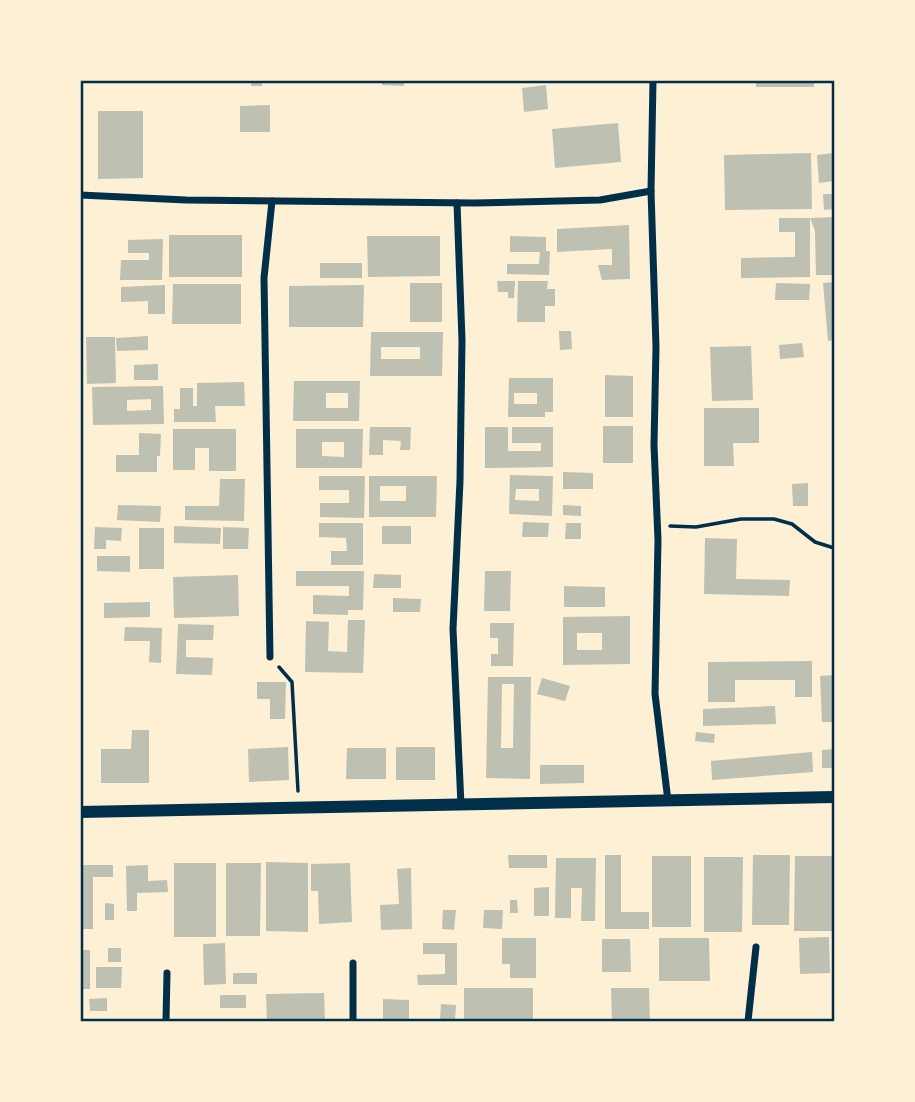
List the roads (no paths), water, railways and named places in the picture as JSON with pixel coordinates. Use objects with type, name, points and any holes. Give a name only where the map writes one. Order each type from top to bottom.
[{"type":"street","points":[[653,80],[651,191],[656,347],[654,445],[657,526],[655,694],[668,801]]},
{"type":"street","points":[[80,195],[457,203],[600,200],[651,191]]},
{"type":"street","points":[[270,657],[264,278],[272,201]]},
{"type":"street","points":[[457,203],[462,341],[460,481],[453,629],[461,805]]},
{"type":"street","points":[[80,812],[835,797]]},
{"type":"street","points":[[748,1021],[756,947]]},
{"type":"street","points":[[354,963],[354,1021]]},
{"type":"street","points":[[166,1021],[167,973]]}]
